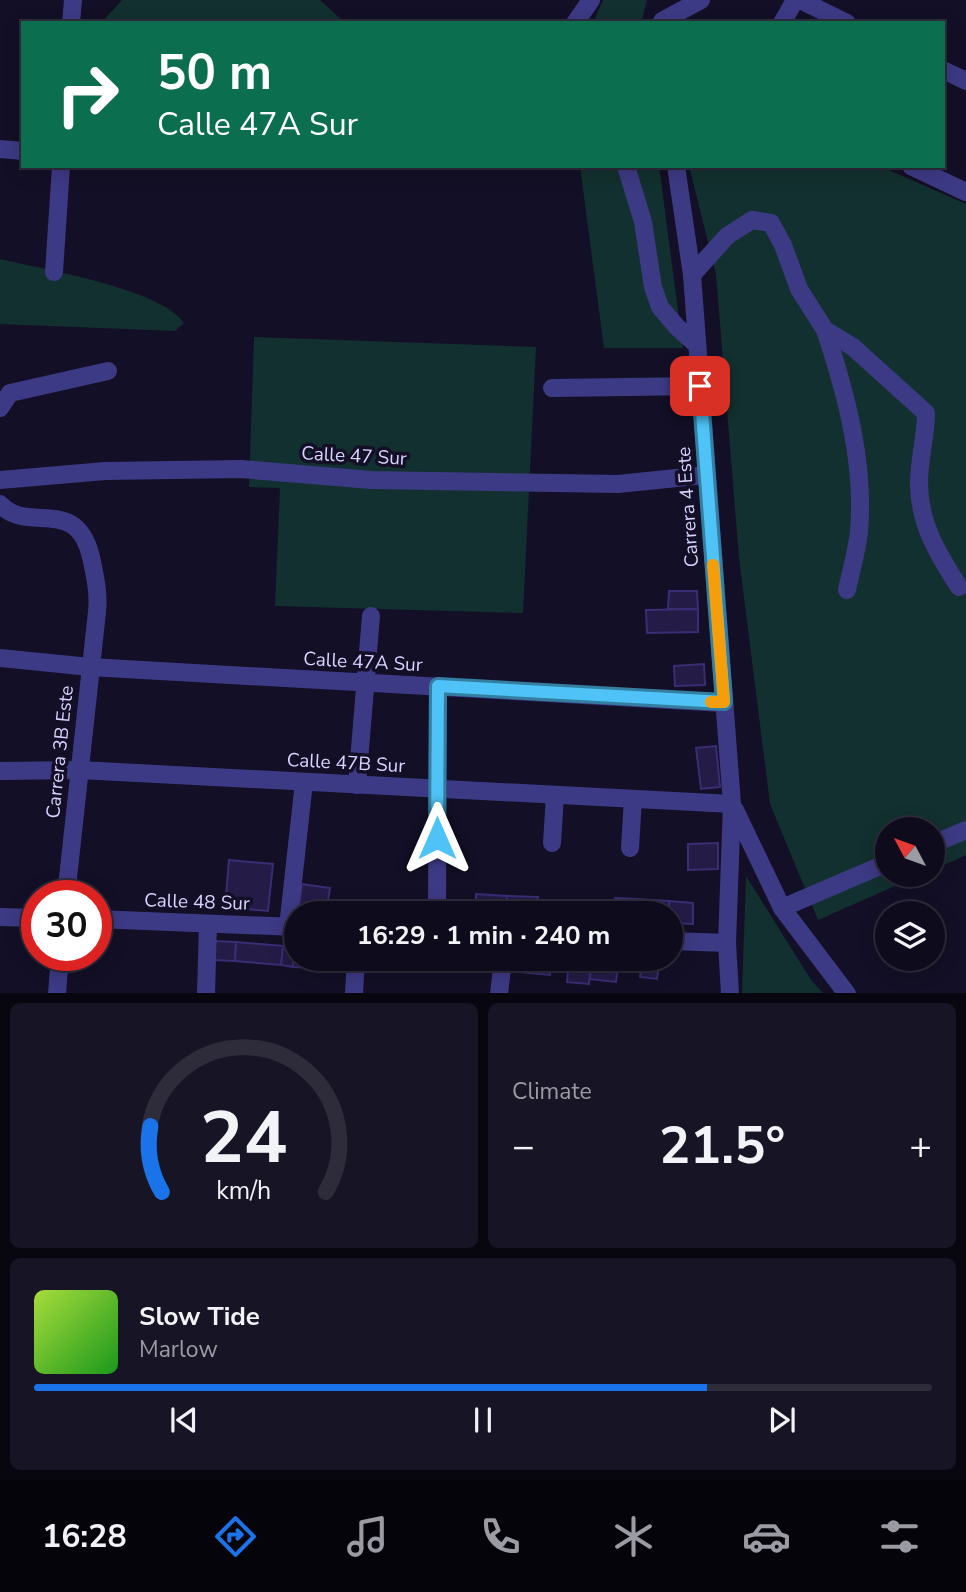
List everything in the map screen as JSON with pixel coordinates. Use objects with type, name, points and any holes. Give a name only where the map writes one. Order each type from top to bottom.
[{"type":"street","points":[[71,21],[73,0]]},
{"type":"street","points":[[576,21],[592,0]]},
{"type":"street","points":[[662,21],[667,0]]},
{"type":"street","points":[[664,21],[701,0]]},
{"type":"street","points":[[783,21],[798,0],[843,21]]},
{"type":"street","points":[[945,71],[966,81]]},
{"type":"street","points":[[0,149],[21,150]]},
{"type":"street","points":[[54,272],[61,168]]},
{"type":"street","points":[[627,168],[643,222],[653,287],[660,307],[697,345]]},
{"type":"street","name":"Carrera 4 Este","points":[[676,168],[692,275],[733,804],[727,943],[730,993]]},
{"type":"street","points":[[915,168],[966,192]]},
{"type":"street","points":[[692,275],[727,236],[752,220],[771,223],[783,245],[799,289],[825,330],[841,386],[858,470],[859,532],[847,590]]},
{"type":"street","points":[[825,330],[853,347],[926,413],[919,481],[921,508],[936,551],[959,587]]},
{"type":"street","points":[[0,408],[10,393],[108,371]]},
{"type":"street","points":[[552,388],[700,386]]},
{"type":"street","name":"Calle 47 Sur","points":[[0,480],[104,471],[241,469],[371,480],[618,484],[706,475]]},
{"type":"street","name":"Carrera 3B Este","points":[[0,503],[4,508],[19,514],[60,520],[81,530],[87,542],[97,583],[97,612],[68,880]]},
{"type":"street","points":[[357,785],[371,616]]},
{"type":"street","name":"Calle 47A Sur","points":[[0,658],[90,667],[724,702]]},
{"type":"street","points":[[437,901],[438,686]]},
{"type":"street","name":"Calle 47B Sur","points":[[0,771],[80,770],[733,804]]},
{"type":"street","points":[[294,901],[304,782]]},
{"type":"street","points":[[552,843],[555,795]]},
{"type":"street","points":[[630,848],[633,799]]},
{"type":"street","name":"Carrera 4 Este","points":[[733,804],[782,908],[847,993]]},
{"type":"street","points":[[945,839],[966,830]]},
{"type":"street","points":[[782,908],[875,868]]},
{"type":"street","points":[[0,917],[21,918]]},
{"type":"street","name":"Calle 48 Sur","points":[[112,920],[284,927]]},
{"type":"street","points":[[206,993],[208,924]]},
{"type":"street","points":[[683,941],[727,943]]},
{"type":"street","points":[[57,993],[59,971]]},
{"type":"street","points":[[354,993],[355,971]]},
{"type":"street","points":[[499,993],[502,971]]},
{"type":"green space","points":[[122,0],[320,0],[343,21],[103,21]]},
{"type":"green space","points":[[603,0],[647,0],[642,21],[594,21]]},
{"type":"green space","points":[[580,168],[659,168],[683,348],[604,348]]},
{"type":"green space","points":[[690,168],[885,168],[966,204],[966,855],[945,865],[945,817],[875,817],[875,887],[893,887],[818,920],[770,804],[739,558],[716,274]]},
{"type":"green space","points":[[0,259],[127,290],[172,311],[184,323],[175,331],[0,324]]},
{"type":"green space","points":[[254,337],[536,347],[523,613],[275,606],[280,488],[249,487]]},
{"type":"green space","points":[[746,876],[811,980],[823,993],[742,993]]},
{"type":"building","points":[[669,591],[697,591],[698,609],[668,609]]},
{"type":"building","points":[[698,609],[698,632],[647,633],[646,610]]},
{"type":"building","points":[[704,664],[705,685],[675,686],[674,666]]},
{"type":"building","points":[[716,746],[720,787],[701,789],[696,748]]},
{"type":"building","points":[[718,843],[718,869],[688,870],[688,844]]},
{"type":"building","points":[[229,860],[273,864],[268,911],[225,907]]},
{"type":"building","points":[[302,884],[330,888],[328,901],[300,901]]},
{"type":"building","points":[[476,894],[507,896],[507,901],[476,901]]},
{"type":"building","points":[[507,896],[538,897],[538,901],[507,901]]},
{"type":"building","points":[[615,898],[637,899],[637,901],[615,901]]},
{"type":"building","points":[[683,902],[693,903],[693,924],[683,924]]},
{"type":"building","points":[[215,941],[236,942],[235,961],[213,960]]},
{"type":"building","points":[[236,942],[283,946],[281,965],[235,961]]},
{"type":"building","points":[[283,946],[284,946],[284,966],[281,965]]},
{"type":"building","points":[[509,971],[550,971],[550,975]]},
{"type":"building","points":[[568,971],[590,971],[589,984],[567,982]]},
{"type":"building","points":[[590,971],[617,971],[616,982],[590,979]]},
{"type":"building","points":[[641,971],[658,971],[657,979],[640,977]]},
{"type":"slow traffic","points":[[711,702],[724,702],[713,565]]},
{"type":"route","points":[[437,838],[438,686],[724,702],[700,386]]}]
